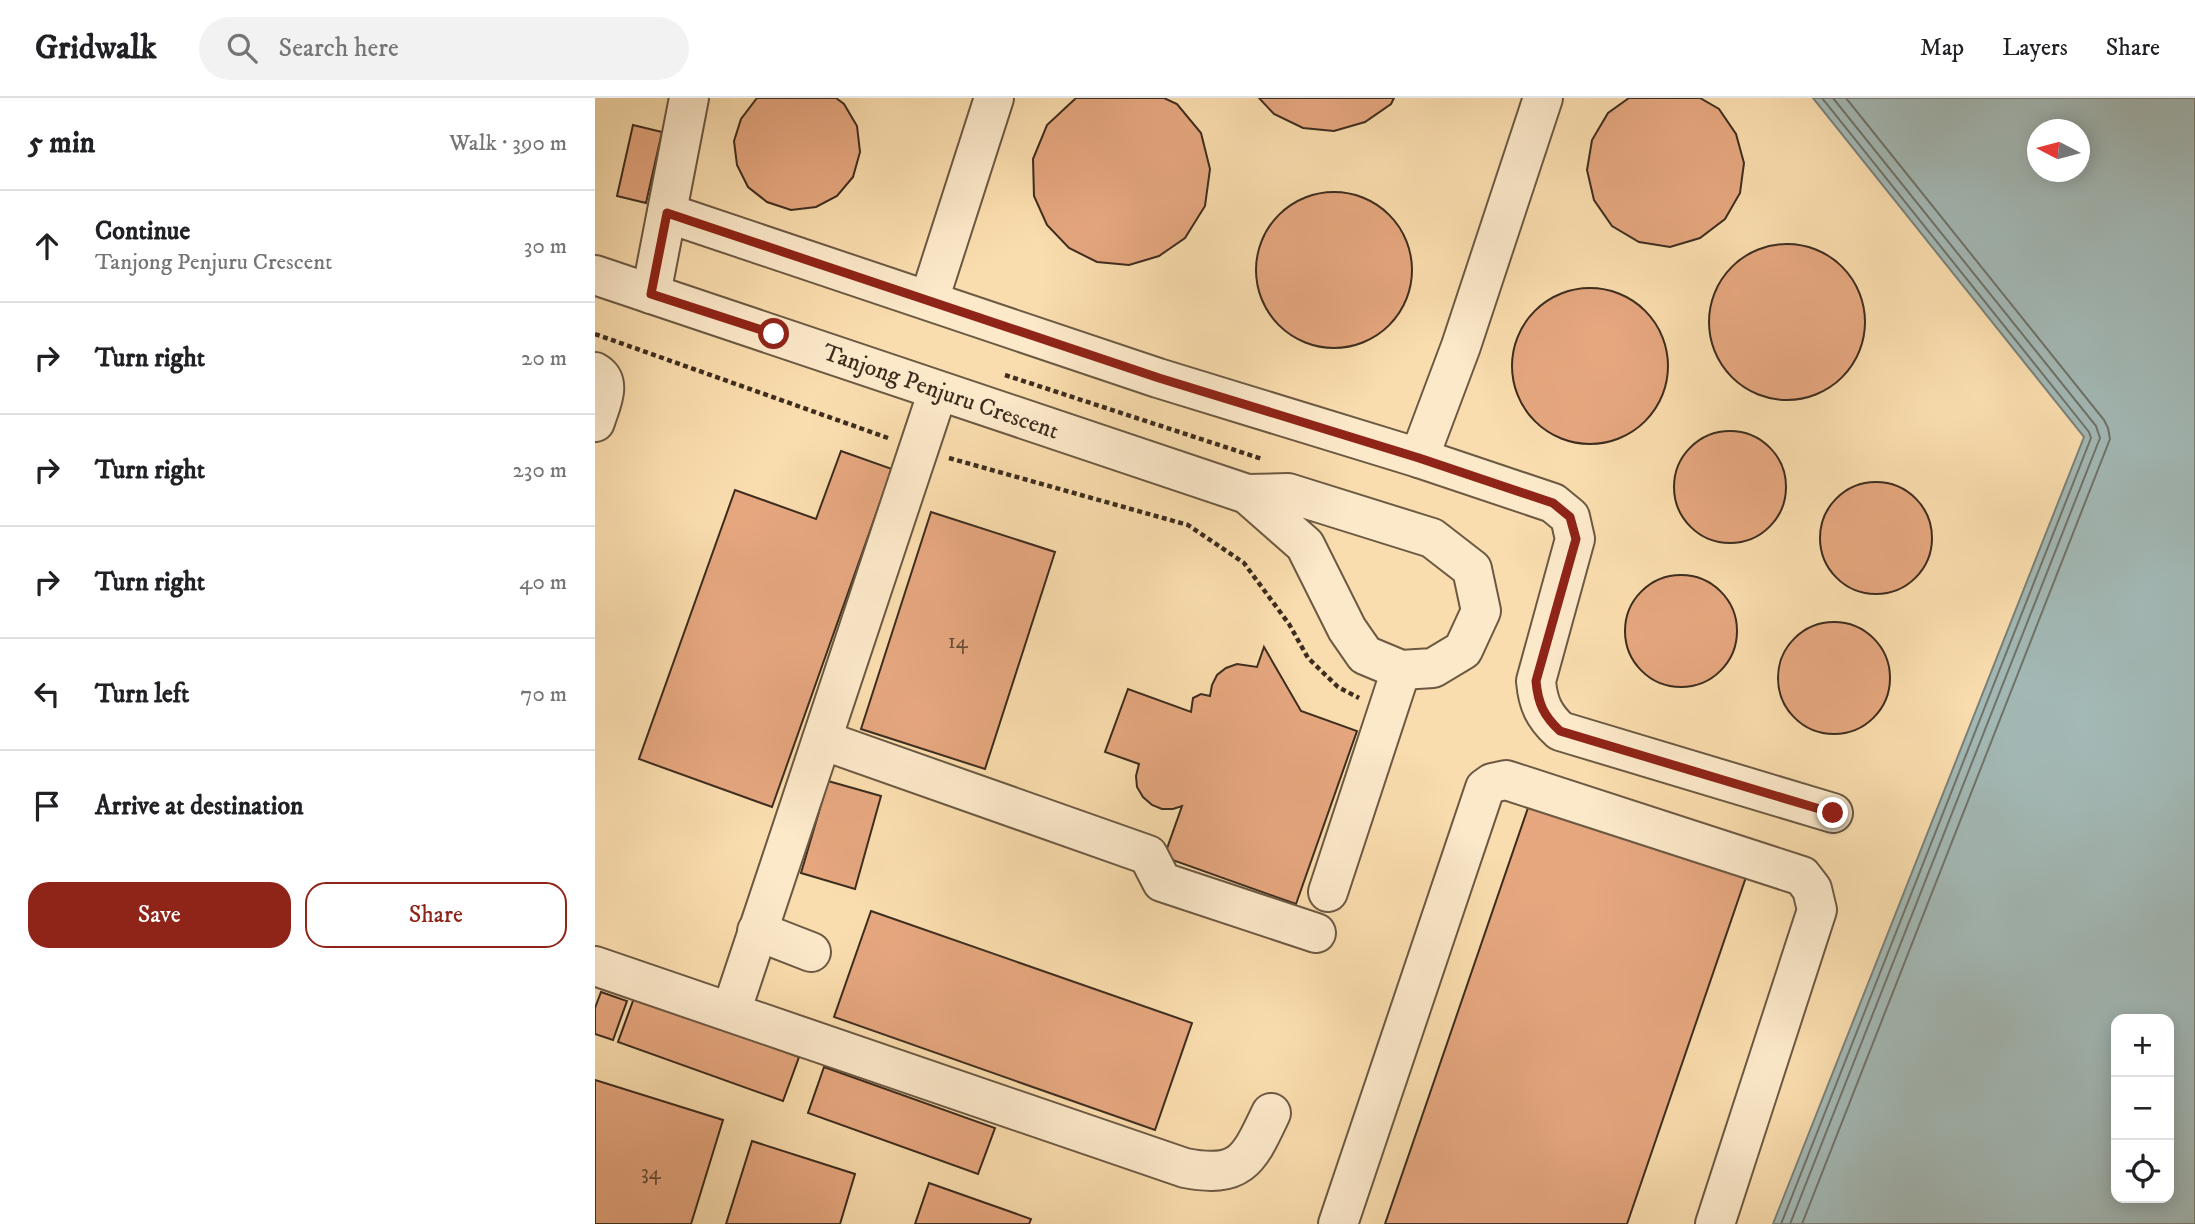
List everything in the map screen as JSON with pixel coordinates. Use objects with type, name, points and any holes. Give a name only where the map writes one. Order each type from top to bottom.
[{"type":"street","points":[[651,294],[689,98]]},
{"type":"street","points":[[929,300],[995,98]]},
{"type":"street","points":[[1419,458],[1461,346],[1543,98]]},
{"type":"street","points":[[667,213],[1159,378],[1419,458],[1553,503],[1570,517],[1576,539],[1536,681],[1537,696],[1547,719],[1560,731],[1833,813]]},
{"type":"street","name":"Tanjong Penjuru Crescent","points":[[596,277],[1247,494],[1288,493],[1432,538],[1472,569],[1481,611],[1463,650],[1433,667],[1401,670],[1365,655],[1347,629],[1305,545],[1247,494]]},
{"type":"street","points":[[595,372],[604,378],[605,384],[595,422]]},
{"type":"street","points":[[731,1012],[938,391]]},
{"type":"street","points":[[1328,892],[1401,670]]},
{"type":"street","points":[[822,740],[1148,855],[1162,881],[1316,933]]},
{"type":"street","points":[[1338,1224],[1485,788],[1492,783],[1506,780],[1802,876],[1812,889],[1817,910],[1715,1224]]},
{"type":"street","points":[[757,931],[811,952]]},
{"type":"street","points":[[595,966],[1195,1170],[1229,1170],[1242,1162],[1257,1143],[1271,1113]]},
{"type":"path","points":[[595,334],[918,449],[1188,526],[1244,564],[1289,624],[1308,658],[1338,687],[1386,712]]},
{"type":"water","points":[[1813,98],[2195,98],[2195,1224],[1773,1224],[2084,437]]},
{"type":"building","points":[[757,98],[836,98],[844,104],[857,126],[860,152],[853,177],[837,196],[816,207],[791,210],[767,202],[748,187],[737,165],[734,141],[741,119]]},
{"type":"building","points":[[1076,98],[1164,98],[1177,104],[1201,133],[1210,169],[1205,206],[1185,238],[1159,256],[1129,265],[1097,262],[1069,248],[1047,225],[1034,196],[1033,159],[1047,125]]},
{"type":"building","points":[[1259,98],[1394,98],[1391,104],[1365,122],[1334,131],[1303,128],[1274,114]]},
{"type":"building","points":[[1629,98],[1700,98],[1719,109],[1736,134],[1744,163],[1740,193],[1725,219],[1700,238],[1670,247],[1639,242],[1612,226],[1594,200],[1587,170],[1592,140],[1608,113]]},
{"type":"building","points":[[633,125],[662,132],[646,203],[617,196]]},
{"type":"building","points":[[1334,192],[1364,198],[1389,215],[1406,240],[1412,270],[1406,300],[1389,325],[1364,342],[1334,348],[1304,342],[1279,325],[1262,300],[1256,270],[1262,240],[1279,215],[1304,198]]},
{"type":"building","points":[[1787,244],[1817,250],[1842,267],[1859,292],[1865,322],[1859,352],[1842,377],[1817,394],[1787,400],[1757,394],[1732,377],[1715,352],[1709,322],[1715,292],[1732,267],[1757,250]]},
{"type":"building","points":[[1590,288],[1620,294],[1645,311],[1662,336],[1668,366],[1662,396],[1645,421],[1620,438],[1590,444],[1560,438],[1535,421],[1518,396],[1512,366],[1518,336],[1535,311],[1560,294]]},
{"type":"building","points":[[1730,431],[1751,435],[1770,447],[1782,466],[1786,487],[1782,508],[1770,527],[1751,539],[1730,543],[1709,539],[1690,527],[1678,508],[1674,487],[1678,466],[1690,447],[1709,435]]},
{"type":"building","points":[[841,451],[892,469],[772,807],[639,759],[735,490],[816,519]]},
{"type":"building","points":[[1876,482],[1897,486],[1916,498],[1928,517],[1932,538],[1928,559],[1916,578],[1897,590],[1876,594],[1855,590],[1836,578],[1824,559],[1820,538],[1824,517],[1836,498],[1855,486]]},
{"type":"building","points":[[931,512],[1055,552],[985,769],[861,729]]},
{"type":"building","points":[[1681,575],[1702,579],[1721,591],[1733,610],[1737,631],[1733,652],[1721,671],[1702,683],[1681,687],[1660,683],[1641,671],[1629,652],[1625,631],[1629,610],[1641,591],[1660,579]]},
{"type":"building","points":[[1834,622],[1855,626],[1874,638],[1886,657],[1890,678],[1886,699],[1874,718],[1855,730],[1834,734],[1813,730],[1794,718],[1782,699],[1778,678],[1782,657],[1794,638],[1813,626]]},
{"type":"building","points":[[1264,647],[1301,711],[1357,731],[1296,904],[1164,857],[1182,806],[1162,809],[1152,805],[1137,787],[1139,764],[1105,752],[1128,689],[1191,712],[1193,698],[1201,694],[1210,696],[1217,675],[1237,664],[1257,667]]},
{"type":"building","points":[[828,781],[881,796],[855,889],[801,873]]},
{"type":"building","points":[[1530,802],[1746,877],[1627,1224],[1385,1224]]},
{"type":"building","points":[[871,911],[1192,1023],[1155,1130],[834,1017]]},
{"type":"building","points":[[601,992],[627,1001],[613,1040],[595,1034],[595,1008]]},
{"type":"building","points":[[634,998],[799,1057],[783,1101],[618,1042]]},
{"type":"building","points":[[824,1067],[995,1128],[978,1174],[808,1113]]},
{"type":"building","points":[[595,1080],[723,1120],[691,1224],[595,1224]]},
{"type":"building","points":[[752,1141],[855,1174],[840,1224],[726,1224]]},
{"type":"building","points":[[929,1183],[1031,1219],[1029,1224],[915,1224]]},
{"type":"route","points":[[774,334],[651,294],[667,213],[1159,378],[1419,458],[1553,503],[1570,517],[1576,539],[1536,681],[1537,696],[1547,719],[1560,731],[1833,813]]}]
